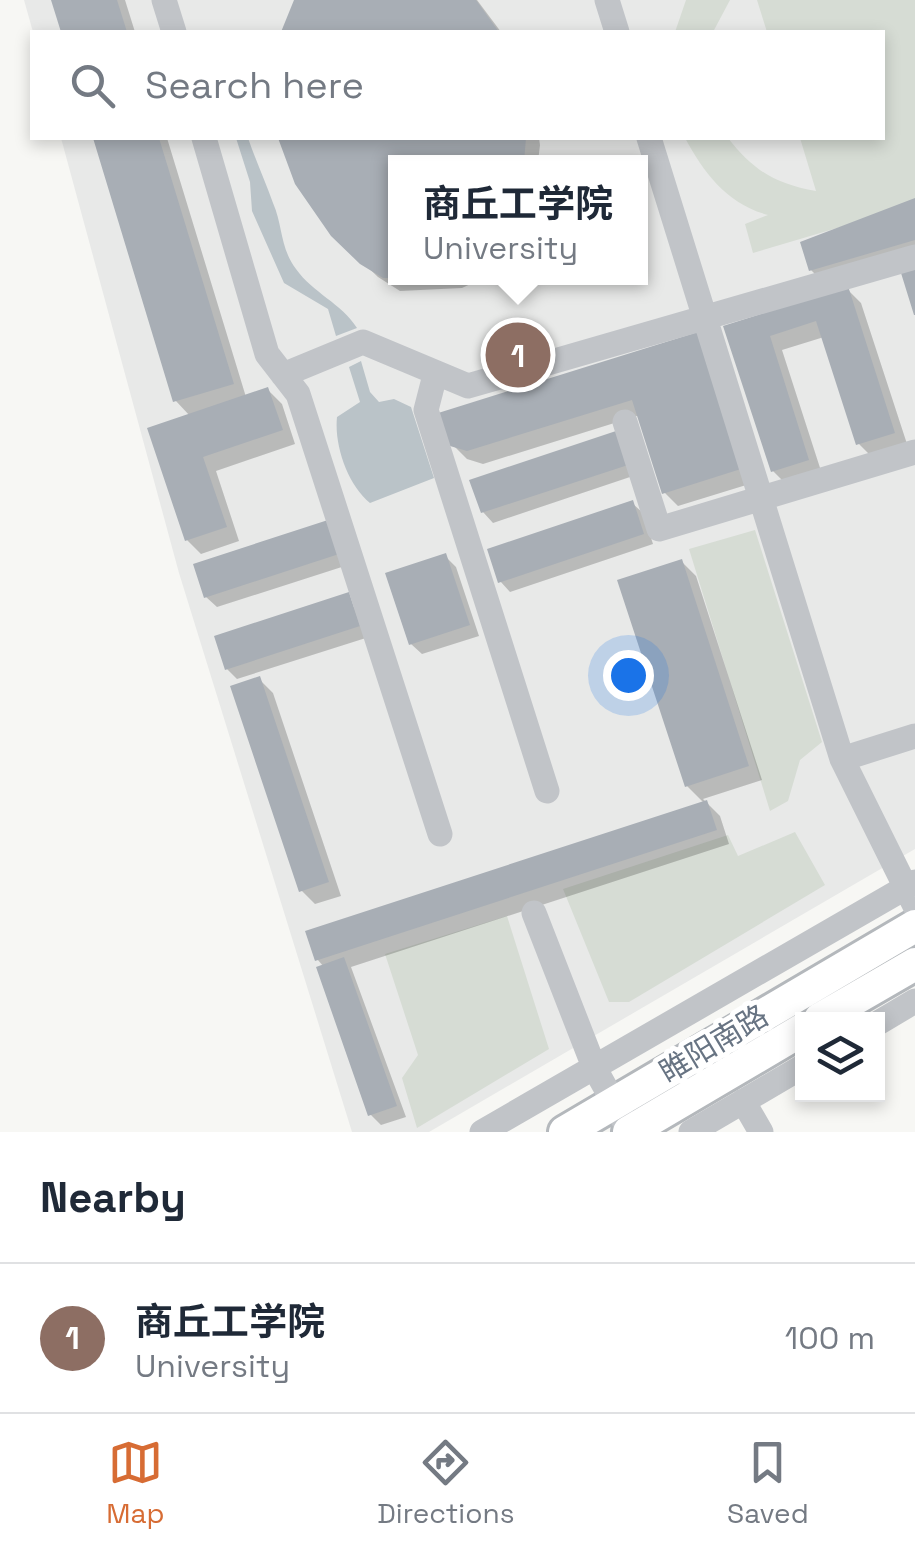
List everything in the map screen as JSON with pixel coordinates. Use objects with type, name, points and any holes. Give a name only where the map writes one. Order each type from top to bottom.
[{"type":"main road","name":"睢阳南路","points":[[626,1125],[915,926]]},
{"type":"main road","points":[[834,1012],[915,964]]},
{"type":"main road","name":"睢阳南路","points":[[565,1132],[626,1125],[795,1034]]},
{"type":"lane","points":[[164,0],[173,30]]},
{"type":"lane","points":[[607,0],[616,30]]},
{"type":"lane","points":[[205,140],[267,354],[298,394],[440,834]]},
{"type":"lane","points":[[482,1132],[912,892],[842,759],[651,140]]},
{"type":"lane","points":[[283,375],[362,342],[468,386],[915,257]]},
{"type":"lane","points":[[435,375],[426,410],[546,791]]},
{"type":"lane","points":[[625,422],[659,529],[915,452]]},
{"type":"lane","points":[[842,759],[915,736]]},
{"type":"lane","points":[[534,913],[594,1067],[626,1125]]},
{"type":"lane","points":[[885,1019],[915,1002]]},
{"type":"lane","points":[[692,1132],[795,1071]]},
{"type":"lane","points":[[743,1102],[761,1132]]},
{"type":"shaded area","points":[[24,0],[915,0],[915,849],[429,1132],[352,1132],[179,573],[62,140],[885,140],[885,30],[32,30]]},
{"type":"shaded area","points":[[686,0],[730,0],[714,30],[676,30]]},
{"type":"shaded area","points":[[757,0],[915,0],[915,205],[753,253],[745,224],[768,215],[740,203],[718,186],[686,140],[730,140],[766,174],[816,191],[801,140],[885,140],[885,30],[766,30]]},
{"type":"shaded area","points":[[237,140],[249,140],[291,261],[357,328],[336,336],[328,309],[284,283],[252,211],[250,182]]},
{"type":"shaded area","points":[[361,361],[370,392],[379,402],[394,399],[411,407],[434,478],[370,503],[349,476],[337,428],[337,417],[360,402],[349,367]]},
{"type":"shaded area","points":[[755,530],[822,742],[800,760],[788,801],[770,811],[689,549]]},
{"type":"shaded area","points":[[795,832],[825,885],[629,1002],[609,1002],[563,889],[728,835],[738,856]]},
{"type":"shaded area","points":[[507,916],[549,1049],[417,1128],[402,1078],[418,1055],[385,954]]},
{"type":"building","points":[[51,0],[117,0],[126,30],[60,30]]},
{"type":"building","points":[[294,0],[476,0],[498,30],[282,30]]},
{"type":"building","points":[[94,140],[160,140],[234,384],[173,402]]},
{"type":"building","points":[[279,140],[526,140],[525,155],[388,155],[388,278],[360,264],[331,236],[295,184]]},
{"type":"building","points":[[915,198],[915,240],[809,271],[800,242]]},
{"type":"building","points":[[915,269],[915,315],[914,315],[901,273]]},
{"type":"building","points":[[848,286],[895,433],[856,445],[816,321],[770,336],[809,460],[771,472],[723,326]]},
{"type":"building","points":[[701,331],[744,468],[662,494],[632,400],[467,451],[450,446],[435,414]]},
{"type":"building","points":[[268,387],[283,430],[203,457],[227,527],[185,541],[147,428]]},
{"type":"building","points":[[616,431],[628,465],[481,513],[469,480]]},
{"type":"building","points":[[633,500],[644,534],[498,583],[487,549]]},
{"type":"building","points":[[328,520],[339,554],[204,598],[193,564]]},
{"type":"building","points":[[446,553],[470,625],[409,645],[385,573]]},
{"type":"building","points":[[682,559],[749,766],[685,787],[617,580]]},
{"type":"building","points":[[349,592],[360,626],[225,670],[214,636]]},
{"type":"building","points":[[260,676],[329,882],[299,892],[230,686]]},
{"type":"building","points":[[707,800],[717,830],[315,961],[305,931]]},
{"type":"building","points":[[344,957],[397,1106],[368,1116],[316,967]]},
{"type":"place","name":"商丘工学院","points":[[518,355]]}]
